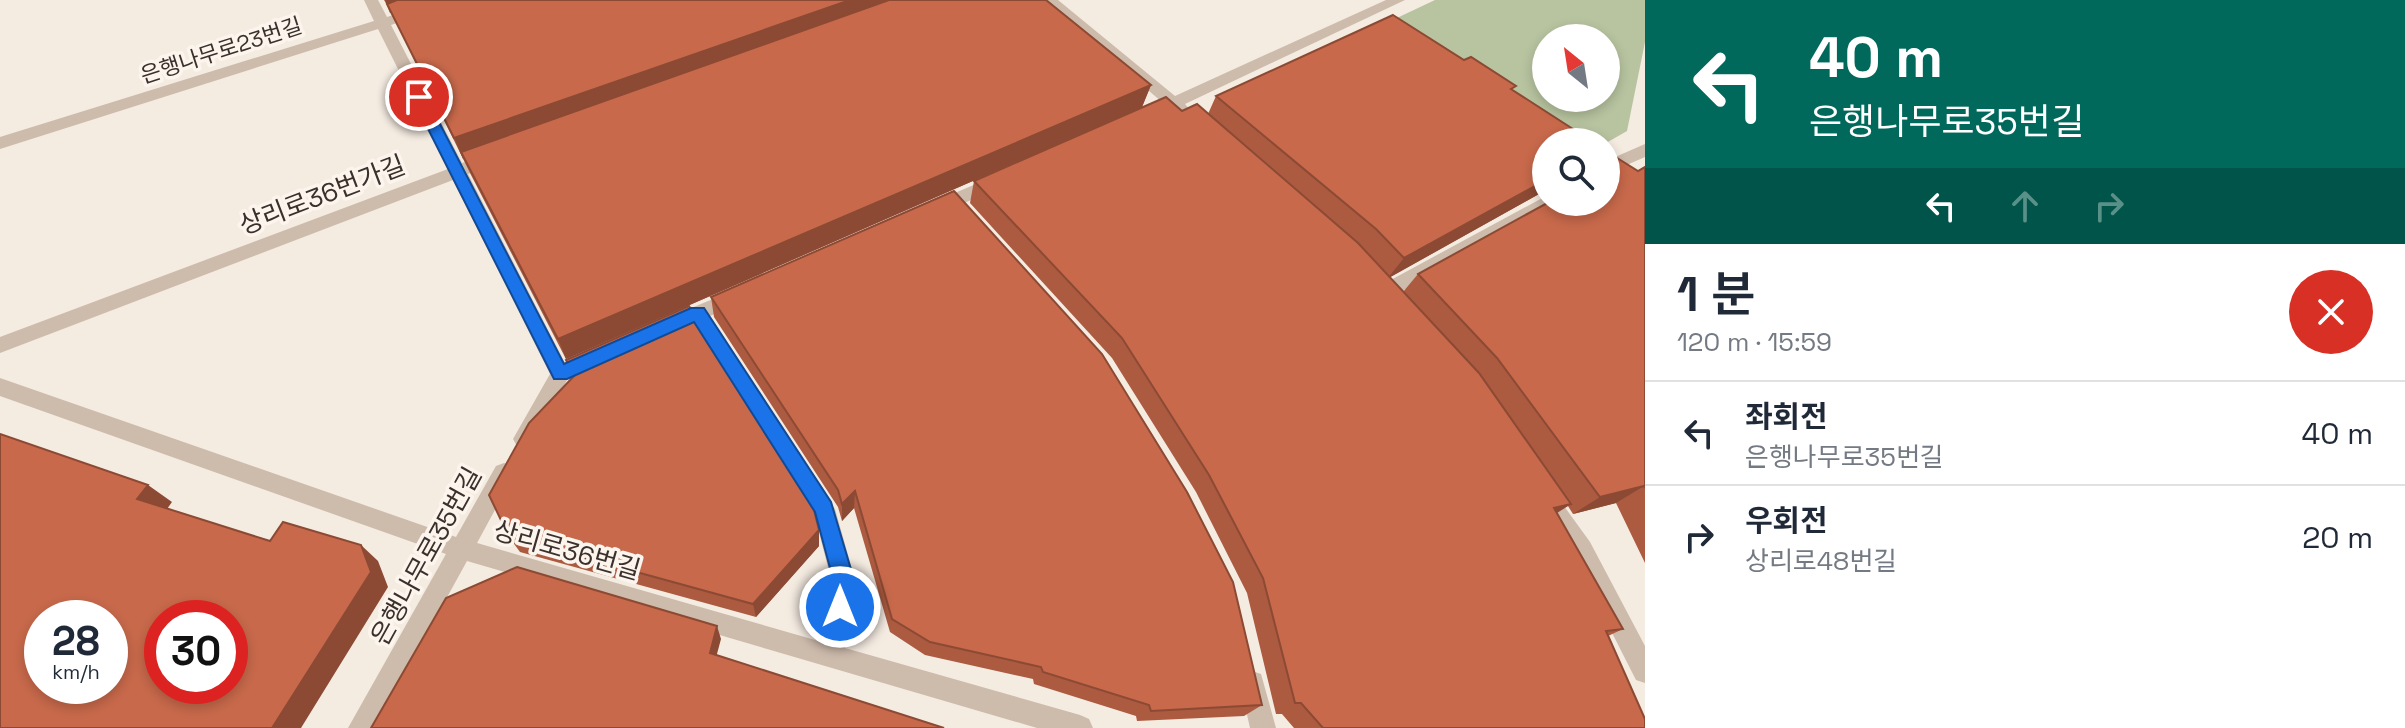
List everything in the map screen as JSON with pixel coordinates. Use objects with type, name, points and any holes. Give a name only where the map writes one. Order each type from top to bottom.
[{"type":"street","points":[[371,0],[560,374],[615,350]]},
{"type":"street","name":"은행나무로23번길","points":[[0,143],[455,0]]},
{"type":"street","points":[[1049,0],[1198,124]]},
{"type":"street","points":[[1133,121],[1398,0]]},
{"type":"street","points":[[1620,162],[1645,150]]},
{"type":"street","name":"상리로36번가길","points":[[0,345],[501,155]]},
{"type":"street","points":[[925,213],[959,206],[1009,176]]},
{"type":"street","points":[[1367,275],[1388,299],[1532,211]]},
{"type":"street","points":[[656,331],[755,288]]},
{"type":"street","points":[[698,313],[824,509],[844,583],[832,656]]},
{"type":"street","name":"은행나무로35번길","points":[[361,728],[560,374]]},
{"type":"street","name":"상리로36번길","points":[[0,387],[461,549],[1080,728]]},
{"type":"street","points":[[1538,487],[1582,550],[1645,671]]},
{"type":"street","points":[[1249,668],[1263,728]]},
{"type":"green space","points":[[1435,0],[1645,0],[1645,42],[1627,131],[1620,135],[1620,128],[1538,128],[1382,25]]},
{"type":"building","points":[[397,0],[850,0],[454,138],[387,4]]},
{"type":"building","points":[[889,0],[1046,0],[1151,85],[558,339],[461,152]]},
{"type":"building","points":[[1393,15],[1464,60],[1471,57],[1516,86],[1511,89],[1532,103],[1532,112],[1547,112],[1571,128],[1532,128],[1532,188],[1404,258],[1376,229],[1216,96]]},
{"type":"building","points":[[1166,97],[1182,111],[1197,104],[1358,243],[1479,373],[1571,504],[1554,508],[1623,629],[1606,631],[1645,719],[1645,728],[1323,728],[1301,703],[1295,703],[1263,578],[1209,475],[1122,338],[974,181]]},
{"type":"building","points":[[1620,160],[1638,171],[1645,167],[1645,488],[1600,497],[1497,358],[1418,274],[1532,211],[1532,216],[1620,216]]},
{"type":"building","points":[[954,191],[1102,354],[1187,492],[1233,582],[1262,705],[1151,711],[1149,705],[1043,672],[1041,667],[930,642],[892,619],[855,491],[842,504],[838,490],[711,297]]},
{"type":"building","points":[[689,306],[811,498],[819,530],[753,604],[509,537],[489,495],[529,423],[574,376],[566,360]]},
{"type":"building","points":[[0,434],[148,485],[137,499],[270,541],[283,522],[361,545],[371,572],[272,728],[0,728]]},
{"type":"building","points":[[517,567],[717,626],[710,653],[944,728],[371,728],[446,598]]},
{"type":"route","points":[[419,97],[560,374],[698,313],[824,509],[844,583],[840,607]]}]
